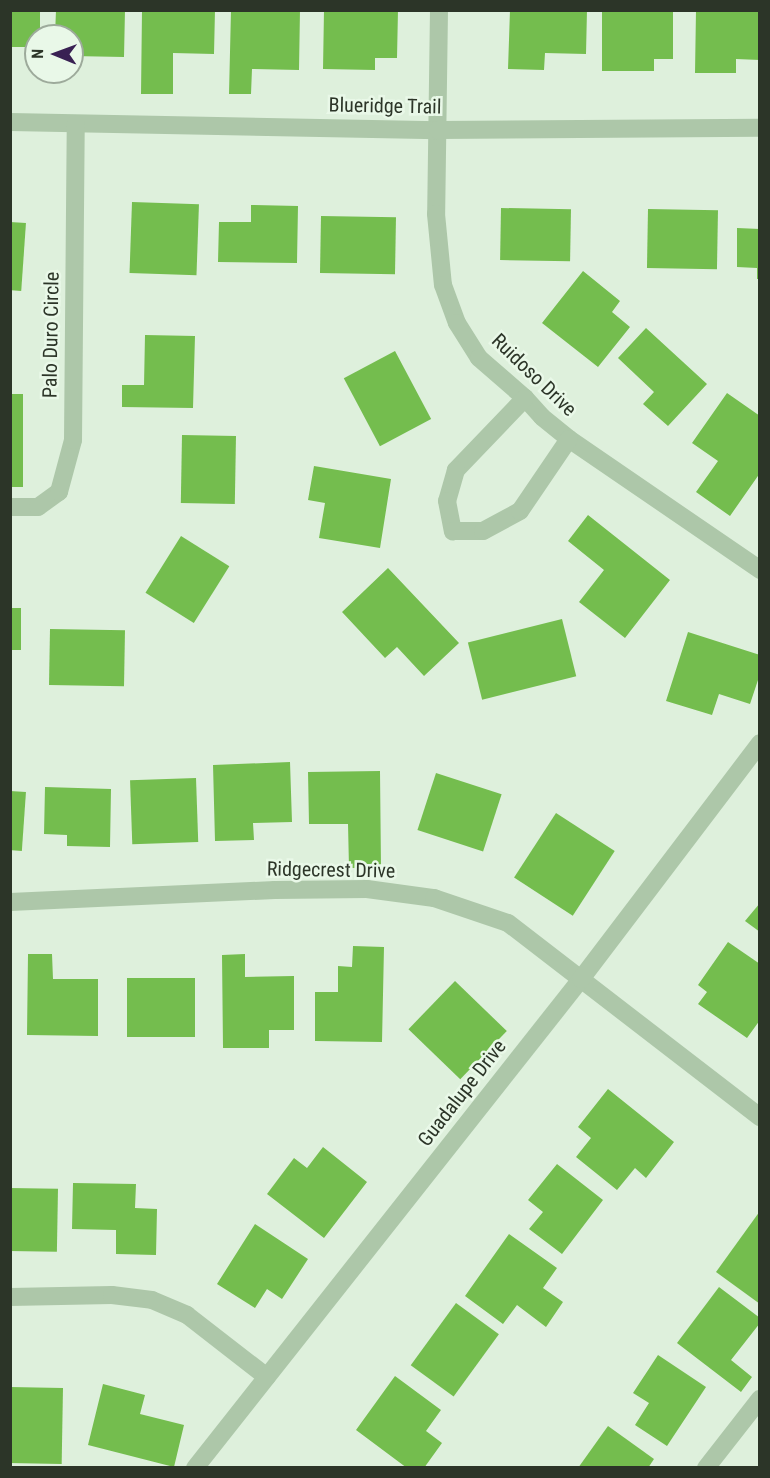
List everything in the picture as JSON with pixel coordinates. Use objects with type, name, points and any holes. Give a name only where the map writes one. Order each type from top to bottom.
[{"type":"street","name":"Ruidoso Drive","points":[[439,10],[436,214],[443,285],[457,323],[479,358],[525,398],[542,417],[569,439],[759,570]]},
{"type":"street","name":"Blueridge Trail","points":[[10,122],[438,130],[759,128]]},
{"type":"street","name":"Palo Duro Circle","points":[[10,507],[38,507],[59,492],[73,440],[76,124]]},
{"type":"street","points":[[525,398],[456,470],[447,501],[453,531],[483,531],[520,511],[569,439]]},
{"type":"street","name":"Guadalupe Drive","points":[[195,1467],[581,979],[759,743]]},
{"type":"street","name":"Ridgecrest Drive","points":[[10,902],[275,890],[367,889],[434,898],[508,923],[759,1117]]},
{"type":"street","points":[[10,1297],[112,1296],[152,1300],[187,1315],[267,1377]]},
{"type":"street","points":[[706,1467],[759,1399]]},
{"type":"building","points":[[10,10],[40,10],[40,24],[24,24],[24,47],[10,47]]},
{"type":"building","points":[[56,10],[125,10],[124,57],[84,56],[84,24],[55,24]]},
{"type":"building","points":[[142,10],[215,10],[214,54],[173,53],[173,94],[141,94]]},
{"type":"building","points":[[231,10],[300,10],[299,70],[252,69],[251,94],[229,94]]},
{"type":"building","points":[[324,10],[398,10],[397,58],[375,58],[375,70],[323,69]]},
{"type":"building","points":[[510,10],[587,10],[586,54],[545,53],[544,70],[508,69]]},
{"type":"building","points":[[602,10],[673,10],[673,59],[654,59],[654,71],[602,71]]},
{"type":"building","points":[[696,10],[760,10],[760,60],[736,59],[736,73],[695,73]]},
{"type":"building","points":[[132,202],[199,204],[196,275],[130,273]]},
{"type":"building","points":[[251,205],[298,206],[297,263],[218,262],[219,222],[251,222]]},
{"type":"building","points":[[501,208],[571,209],[570,261],[500,260]]},
{"type":"building","points":[[648,209],[718,210],[717,269],[647,268]]},
{"type":"building","points":[[321,216],[396,217],[395,274],[320,273]]},
{"type":"building","points":[[10,222],[26,223],[21,291],[10,290]]},
{"type":"building","points":[[737,228],[760,229],[760,279],[757,279],[757,268],[737,267]]},
{"type":"building","points":[[583,271],[620,301],[612,312],[630,327],[598,367],[542,323]]},
{"type":"building","points":[[646,328],[707,384],[668,426],[643,404],[654,392],[618,358]]},
{"type":"building","points":[[145,335],[195,336],[193,408],[122,407],[122,385],[144,385]]},
{"type":"building","points":[[395,351],[431,419],[380,446],[344,378]]},
{"type":"building","points":[[727,393],[760,416],[760,473],[730,516],[696,492],[718,461],[692,443]]},
{"type":"building","points":[[10,394],[23,394],[23,487],[10,487]]},
{"type":"building","points":[[182,435],[236,436],[235,504],[181,503]]},
{"type":"building","points":[[314,466],[391,479],[380,548],[319,538],[325,503],[308,500]]},
{"type":"building","points":[[588,515],[670,580],[625,638],[579,602],[604,570],[568,541]]},
{"type":"building","points":[[181,536],[229,566],[194,623],[145,593]]},
{"type":"building","points":[[388,568],[459,643],[424,676],[397,647],[385,658],[342,612]]},
{"type":"building","points":[[10,608],[21,608],[21,650],[10,650]]},
{"type":"building","points":[[562,619],[576,676],[482,700],[468,642]]},
{"type":"building","points":[[50,629],[125,630],[124,686],[49,685]]},
{"type":"building","points":[[688,632],[760,655],[760,674],[750,704],[719,694],[712,715],[666,701]]},
{"type":"building","points":[[290,762],[292,822],[253,823],[254,840],[215,841],[213,765]]},
{"type":"building","points":[[380,771],[381,868],[349,868],[348,824],[309,824],[308,772]]},
{"type":"building","points":[[436,773],[502,794],[483,851],[417,830]]},
{"type":"building","points":[[196,778],[198,842],[132,844],[130,780]]},
{"type":"building","points":[[45,787],[111,789],[110,847],[67,846],[67,835],[44,834]]},
{"type":"building","points":[[10,791],[26,792],[22,851],[10,850]]},
{"type":"building","points":[[556,813],[615,851],[573,916],[514,878]]},
{"type":"building","points":[[760,903],[760,932],[745,921]]},
{"type":"building","points":[[728,942],[760,964],[760,1020],[747,1038],[698,1004],[707,992],[698,985]]},
{"type":"building","points":[[353,946],[384,947],[382,1042],[315,1041],[315,992],[338,992],[338,966],[352,967]]},
{"type":"building","points":[[28,954],[52,954],[53,979],[98,979],[98,1036],[27,1035]]},
{"type":"building","points":[[245,954],[245,977],[294,976],[294,1030],[269,1030],[269,1048],[223,1048],[222,955]]},
{"type":"building","points":[[127,978],[195,978],[195,1037],[127,1037]]},
{"type":"building","points":[[455,981],[507,1031],[460,1079],[408,1029]]},
{"type":"building","points":[[608,1089],[674,1142],[646,1178],[635,1168],[617,1190],[576,1157],[591,1138],[578,1127]]},
{"type":"building","points":[[323,1147],[367,1182],[324,1238],[267,1194],[294,1158],[307,1168]]},
{"type":"building","points":[[557,1164],[603,1200],[562,1254],[529,1229],[543,1212],[528,1200]]},
{"type":"building","points":[[73,1183],[136,1184],[135,1208],[157,1209],[156,1255],[116,1254],[116,1230],[72,1229]]},
{"type":"building","points":[[10,1188],[58,1189],[57,1252],[10,1251]]},
{"type":"building","points":[[760,1211],[760,1304],[716,1272]]},
{"type":"building","points":[[255,1224],[308,1259],[282,1299],[267,1289],[255,1308],[217,1284]]},
{"type":"building","points":[[509,1234],[557,1268],[543,1288],[563,1302],[546,1327],[517,1305],[503,1324],[465,1296]]},
{"type":"building","points":[[719,1287],[760,1318],[760,1323],[731,1360],[752,1377],[741,1392],[677,1343]]},
{"type":"building","points":[[456,1303],[499,1334],[454,1396],[411,1365]]},
{"type":"building","points":[[658,1355],[706,1387],[667,1446],[635,1425],[649,1403],[633,1393]]},
{"type":"building","points":[[395,1376],[441,1410],[426,1431],[442,1443],[424,1468],[407,1468],[356,1430]]},
{"type":"building","points":[[103,1384],[145,1395],[140,1414],[184,1425],[174,1467],[88,1445]]},
{"type":"building","points":[[10,1387],[63,1388],[62,1464],[10,1463]]},
{"type":"building","points":[[608,1426],[654,1459],[648,1468],[578,1468]]}]
